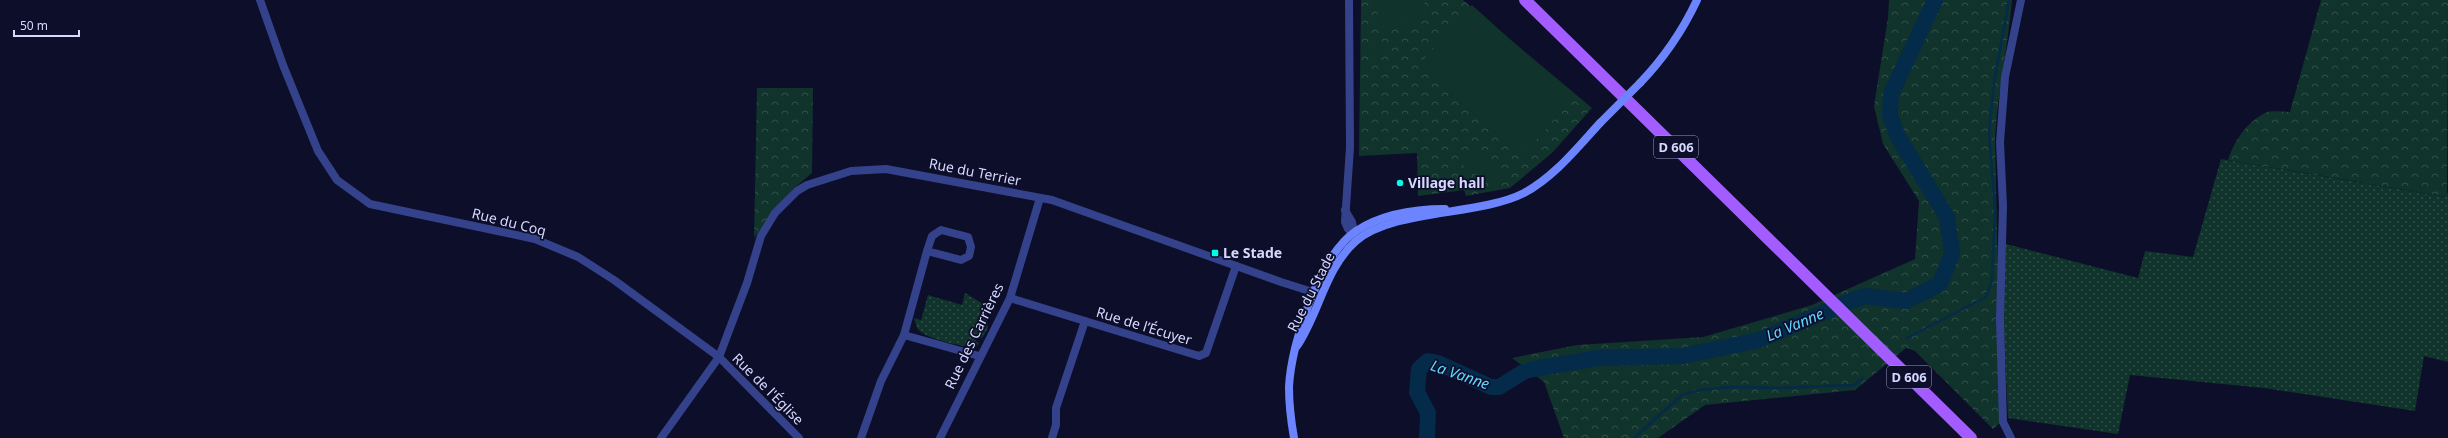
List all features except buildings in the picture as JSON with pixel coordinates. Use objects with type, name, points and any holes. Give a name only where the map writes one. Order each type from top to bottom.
[{"type":"main road","name":"D 606","points":[[1525,0],[1971,438]]},
{"type":"street","name":"Rue du Coq","points":[[260,0],[283,65],[318,151],[338,180],[358,197],[370,204],[535,239],[578,257],[614,280],[719,358]]},
{"type":"street","points":[[1349,0],[1350,147],[1345,222],[1348,229],[1355,236]]},
{"type":"street","name":"Rue du Stade","points":[[1294,438],[1290,412],[1289,386],[1291,366],[1300,329],[1314,292],[1330,259],[1355,236],[1391,214],[1430,209],[1458,209],[1504,200],[1524,193],[1552,174],[1665,55],[1680,33],[1697,0]]},
{"type":"street","points":[[2011,438],[2003,422],[2000,320],[2003,213],[2000,142],[2001,109],[2006,70],[2021,0]]},
{"type":"street","name":"Rue du Terrier","points":[[661,438],[719,358],[747,283],[761,236],[785,201],[808,185],[851,171],[886,169],[1040,198],[1323,295]]},
{"type":"street","name":"Rue des Carrières","points":[[940,438],[979,356],[1010,298],[1040,198]]},
{"type":"street","points":[[860,438],[881,381],[904,335],[932,236],[941,230],[968,237],[971,247],[969,256],[961,260],[928,251]]},
{"type":"street","name":"Rue du Stade","points":[[1297,346],[1306,334],[1342,257],[1355,236]]},
{"type":"street","name":"Rue de l’Écuyer","points":[[1010,298],[1193,355],[1203,356],[1206,353],[1236,266]]},
{"type":"street","points":[[1052,438],[1056,425],[1056,408],[1085,321]]},
{"type":"street","points":[[904,335],[979,356]]},
{"type":"street","name":"Rue de l'Église","points":[[719,358],[799,438]]},
{"type":"green space","points":[[1361,0],[1463,0],[1592,108],[1552,153],[1510,188],[1466,196],[1464,190],[1418,196],[1417,153],[1359,156]]},
{"type":"green space","points":[[1373,0],[1423,0],[1429,16],[1384,32]]},
{"type":"green space","points":[[1889,0],[2012,0],[1998,103],[1995,137],[2001,422],[1993,429],[1915,351],[1906,348],[1855,390],[1705,405],[1658,438],[1564,438],[1544,382],[1512,358],[1577,345],[1703,337],[1812,305],[1915,259],[1919,201],[1883,144],[1874,106],[1888,18]]},
{"type":"green space","points":[[2321,0],[2448,0],[2447,197],[2228,160],[2238,139],[2252,121],[2268,112],[2290,112]]},
{"type":"green space","points":[[1472,5],[1574,97],[1521,157],[1419,65]]},
{"type":"green space","points":[[1371,40],[1382,40],[1382,55],[1371,55]]},
{"type":"green space","points":[[757,88],[813,88],[812,173],[793,189],[754,238]]},
{"type":"green space","points":[[1474,150],[1503,170],[1492,186],[1463,165]]},
{"type":"green space","points":[[2221,159],[2446,197],[2448,192],[2448,362],[2424,356],[2415,411],[2264,388],[2130,375],[2118,434],[2008,418],[2003,318],[2006,244],[2138,278],[2145,251],[2193,257]]},
{"type":"green space","points":[[965,293],[985,305],[988,328],[982,338],[977,336],[975,340],[979,343],[978,345],[966,346],[949,343],[925,335],[918,329],[914,318],[921,320],[928,295],[962,305]]},
{"type":"waterway","name":"La Vanne","points":[[1427,438],[1428,413],[1417,392],[1419,369],[1428,361],[1438,363],[1491,387],[1499,387],[1525,371],[1540,368],[1598,358],[1683,356],[1759,340],[1853,300],[1866,296],[1906,301],[1940,284],[1952,253],[1947,217],[1897,135],[1890,116],[1891,94],[1935,0]]},
{"type":"waterway","points":[[1907,338],[1986,297],[1992,281],[1995,209],[1989,133],[1994,82],[2009,0]]},
{"type":"waterway","points":[[1634,438],[1682,395],[1700,390],[1730,387],[1778,388],[1854,385],[1863,378]]},
{"type":"place","name":"Village hall","points":[[1400,183]]},
{"type":"place","name":"Le Stade","points":[[1215,253]]}]
